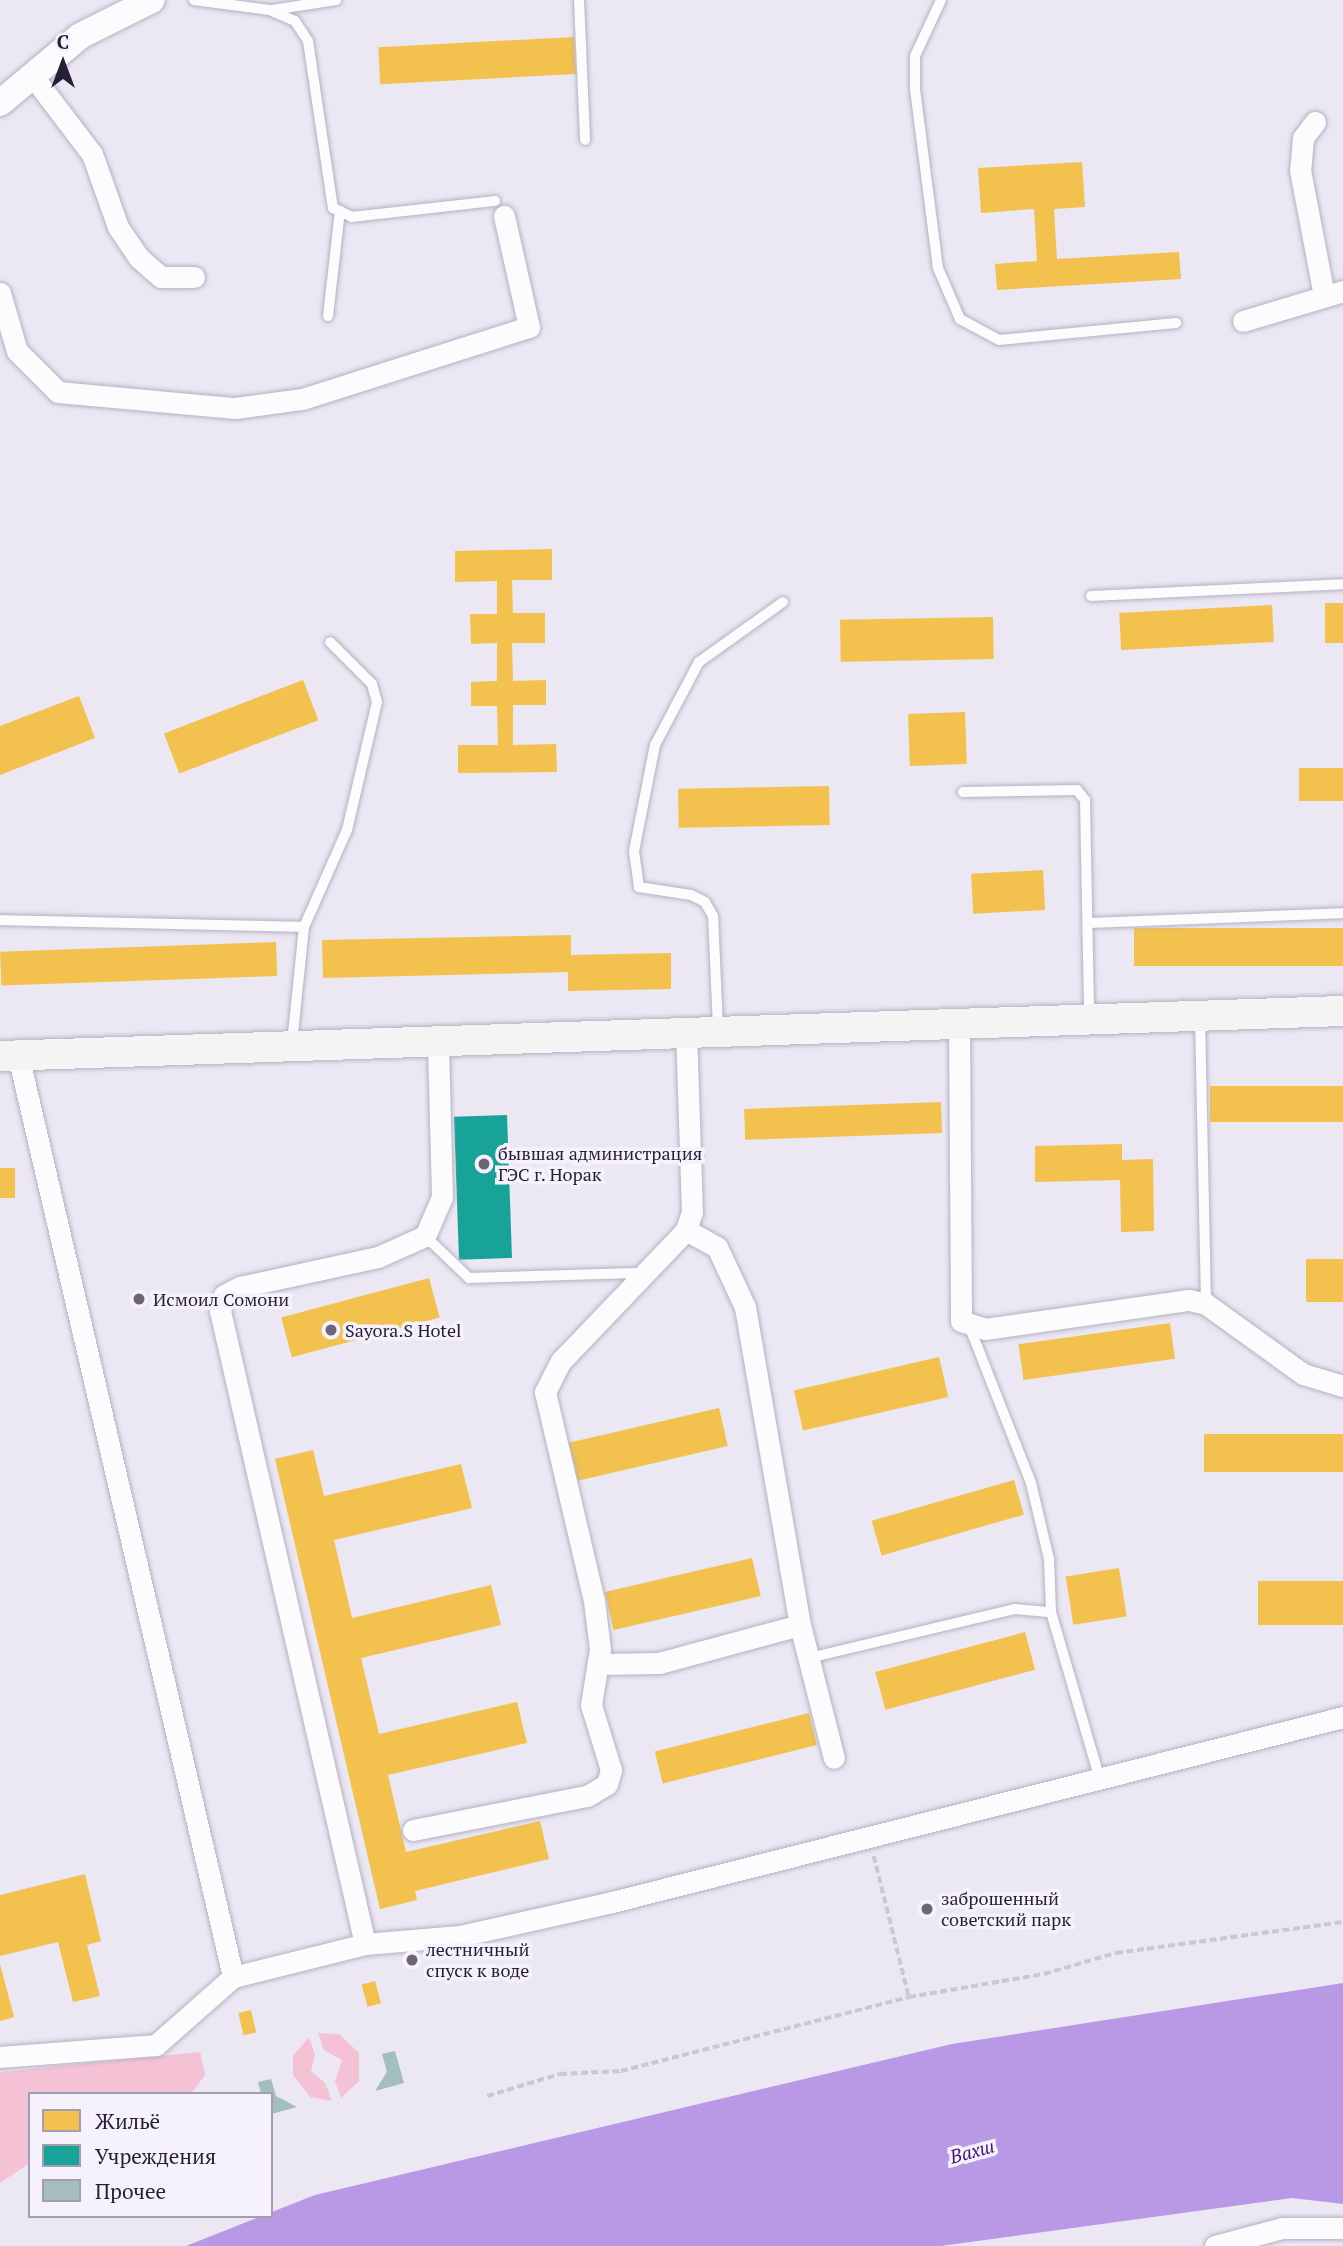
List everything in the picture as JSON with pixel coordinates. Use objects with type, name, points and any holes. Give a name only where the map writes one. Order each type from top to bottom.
[{"type":"main road","points":[[9,1055],[1343,1011]]},
{"type":"street","points":[[0,103],[31,74],[80,36],[152,0]]},
{"type":"street","points":[[31,74],[92,154],[118,228],[139,258],[161,276],[194,276]]},
{"type":"street","points":[[1243,321],[1333,293],[1300,170],[1303,138],[1315,121]]},
{"type":"street","points":[[0,293],[17,351],[58,392],[235,408],[302,399],[529,327],[499,209]]},
{"type":"street","points":[[959,1024],[958,1294],[961,1321],[970,1328],[1151,1303],[1206,1304],[1304,1374],[1343,1386]]},
{"type":"street","points":[[413,1830],[587,1796],[607,1784],[611,1770],[591,1705],[599,1664],[594,1601],[545,1392],[561,1361],[650,1273],[686,1230],[692,1212],[686,1032]]},
{"type":"street","points":[[365,1944],[220,1311],[225,1295],[240,1287],[378,1257],[425,1236],[442,1197],[438,1041]]},
{"type":"street","points":[[9,1055],[233,1977]]},
{"type":"street","points":[[686,1230],[717,1247],[745,1307],[800,1625],[834,1758]]},
{"type":"street","points":[[599,1664],[659,1663],[800,1625]]},
{"type":"street","points":[[0,2057],[156,2045],[233,1977],[365,1944],[460,1936],[1343,1717]]},
{"type":"street","points":[[1214,2246],[1282,2228],[1343,2228]]},
{"type":"lane","points":[[194,0],[270,10],[295,20],[308,41],[327,190],[340,211],[352,217],[499,209]]},
{"type":"lane","points":[[270,10],[337,0]]},
{"type":"lane","points":[[579,0],[585,141]]},
{"type":"lane","points":[[941,0],[915,56],[915,89],[938,268],[960,319],[999,340],[1176,323]]},
{"type":"lane","points":[[328,316],[340,211]]},
{"type":"lane","points":[[1091,596],[1343,584]]},
{"type":"lane","points":[[719,1032],[713,916],[691,895],[639,887],[634,851],[655,744],[699,662],[783,602]]},
{"type":"lane","points":[[292,1044],[304,927],[346,830],[377,702],[372,684],[330,642]]},
{"type":"lane","points":[[963,792],[1077,790],[1085,800],[1089,1019]]},
{"type":"lane","points":[[1088,923],[1343,913]]},
{"type":"lane","points":[[0,920],[304,927]]},
{"type":"lane","points":[[1200,1016],[1206,1304]]},
{"type":"lane","points":[[425,1236],[468,1278],[650,1273]]},
{"type":"lane","points":[[970,1328],[1031,1483],[1049,1559],[1051,1612],[1099,1776]]},
{"type":"lane","points":[[809,1658],[1014,1609],[1051,1612]]},
{"type":"path","points":[[869,1836],[909,1997]]},
{"type":"path","points":[[487,2096],[560,2074],[621,2071],[909,1997],[1044,1974],[1116,1953],[1343,1922]]},
{"type":"shaded area","points":[[318,2033],[339,2034],[359,2053],[359,2081],[341,2098],[335,2081],[342,2060],[324,2050]]},
{"type":"shaded area","points":[[309,2037],[315,2055],[311,2071],[325,2083],[332,2101],[310,2097],[293,2075],[293,2056]]},
{"type":"shaded area","points":[[200,2052],[205,2075],[192,2092],[28,2092],[28,2164],[0,2183],[0,2072]]},
{"type":"water","name":"Вахш","points":[[1343,1983],[1343,2204],[1292,2198],[941,2246],[186,2246],[257,2218],[273,2218],[273,2212],[315,2195],[952,2044]]},
{"type":"building: Жильё","points":[[574,37],[576,74],[380,84],[378,47]]},
{"type":"building: Жильё","points":[[1082,162],[1085,207],[1054,209],[1057,259],[1179,252],[1181,279],[997,290],[995,264],[1037,261],[1034,209],[981,213],[978,168]]},
{"type":"building: Жильё","points":[[552,549],[552,580],[512,580],[513,613],[545,613],[545,643],[512,643],[513,681],[546,680],[546,705],[513,705],[513,745],[556,744],[557,772],[458,773],[458,745],[498,745],[497,706],[471,706],[471,682],[497,681],[497,643],[471,644],[470,614],[497,614],[497,581],[455,582],[455,551]]},
{"type":"building: Жильё","points":[[1325,603],[1343,603],[1343,643],[1325,643]]},
{"type":"building: Жильё","points":[[1272,605],[1274,642],[1121,650],[1119,613]]},
{"type":"building: Жильё","points":[[993,617],[994,659],[841,662],[840,620]]},
{"type":"building: Жильё","points":[[303,680],[318,720],[179,774],[164,733]]},
{"type":"building: Жильё","points":[[79,696],[95,738],[0,775],[0,726]]},
{"type":"building: Жильё","points":[[965,712],[967,764],[910,766],[908,714]]},
{"type":"building: Жильё","points":[[1299,768],[1343,768],[1343,801],[1299,801]]},
{"type":"building: Жильё","points":[[829,786],[830,825],[679,828],[678,789]]},
{"type":"building: Жильё","points":[[1043,870],[1045,910],[973,914],[971,874]]},
{"type":"building: Жильё","points":[[1134,928],[1343,928],[1343,966],[1134,966]]},
{"type":"building: Жильё","points":[[571,935],[571,955],[671,953],[671,989],[568,991],[568,972],[323,978],[322,940]]},
{"type":"building: Жильё","points":[[276,942],[277,976],[1,986],[0,952]]},
{"type":"building: Жильё","points":[[1210,1086],[1343,1086],[1343,1122],[1210,1122]]},
{"type":"building: Жильё","points":[[941,1102],[942,1133],[745,1140],[744,1109]]},
{"type":"building: Жильё","points":[[1122,1144],[1122,1160],[1153,1159],[1154,1231],[1121,1232],[1120,1180],[1035,1182],[1035,1146]]},
{"type":"building: Жильё","points":[[0,1168],[15,1168],[15,1198],[0,1198]]},
{"type":"building: Жильё","points":[[1306,1259],[1343,1259],[1343,1302],[1306,1302]]},
{"type":"building: Жильё","points":[[429,1278],[440,1318],[292,1357],[281,1318]]},
{"type":"building: Жильё","points":[[1170,1323],[1175,1359],[1023,1380],[1018,1344]]},
{"type":"building: Жильё","points":[[939,1357],[948,1397],[803,1430],[794,1391]]},
{"type":"building: Жильё","points":[[719,1408],[728,1446],[578,1481],[569,1443]]},
{"type":"building: Жильё","points":[[1204,1434],[1343,1434],[1343,1472],[1204,1472]]},
{"type":"building: Жильё","points":[[313,1450],[324,1496],[461,1464],[472,1508],[334,1540],[352,1618],[491,1585],[501,1625],[361,1658],[379,1734],[517,1702],[527,1743],[388,1775],[406,1852],[540,1821],[549,1859],[415,1891],[417,1900],[380,1909],[275,1459]]},
{"type":"building: Жильё","points":[[1014,1480],[1024,1515],[882,1555],[872,1521]]},
{"type":"building: Жильё","points":[[752,1558],[761,1596],[614,1630],[605,1592]]},
{"type":"building: Жильё","points":[[1119,1568],[1127,1616],[1073,1625],[1066,1576]]},
{"type":"building: Жильё","points":[[1258,1581],[1343,1581],[1343,1625],[1258,1625]]},
{"type":"building: Жильё","points":[[1025,1632],[1035,1670],[885,1710],[875,1672]]},
{"type":"building: Жильё","points":[[809,1713],[817,1745],[663,1783],[655,1751]]},
{"type":"building: Жильё","points":[[85,1874],[101,1941],[87,1945],[100,1996],[73,2002],[58,1942],[0,1956],[0,1895]]},
{"type":"building: Жильё","points":[[0,1964],[14,2017],[0,2021]]},
{"type":"building: Жильё","points":[[375,1981],[381,2003],[367,2007],[361,1985]]},
{"type":"building: Жильё","points":[[251,2010],[256,2032],[244,2035],[238,2013]]},
{"type":"building: Учреждения","points":[[507,1115],[512,1258],[459,1260],[454,1117]]},
{"type":"building: Прочее","points":[[395,2051],[404,2083],[375,2091],[387,2072],[382,2054]]},
{"type":"building: Прочее","points":[[271,2079],[276,2096],[297,2107],[273,2113],[273,2092],[260,2092],[258,2082]]},
{"type":"place","name":"бывшая администрация ГЭС г. Норак","points":[[484,1164]]},
{"type":"place","name":"Исмоил Сомони","points":[[139,1299]]},
{"type":"place","name":"Sayora.S Hotel","points":[[331,1330]]},
{"type":"place","name":"заброшенный советский парк","points":[[927,1909]]},
{"type":"place","name":"лестничный спуск к воде","points":[[412,1960]]}]
